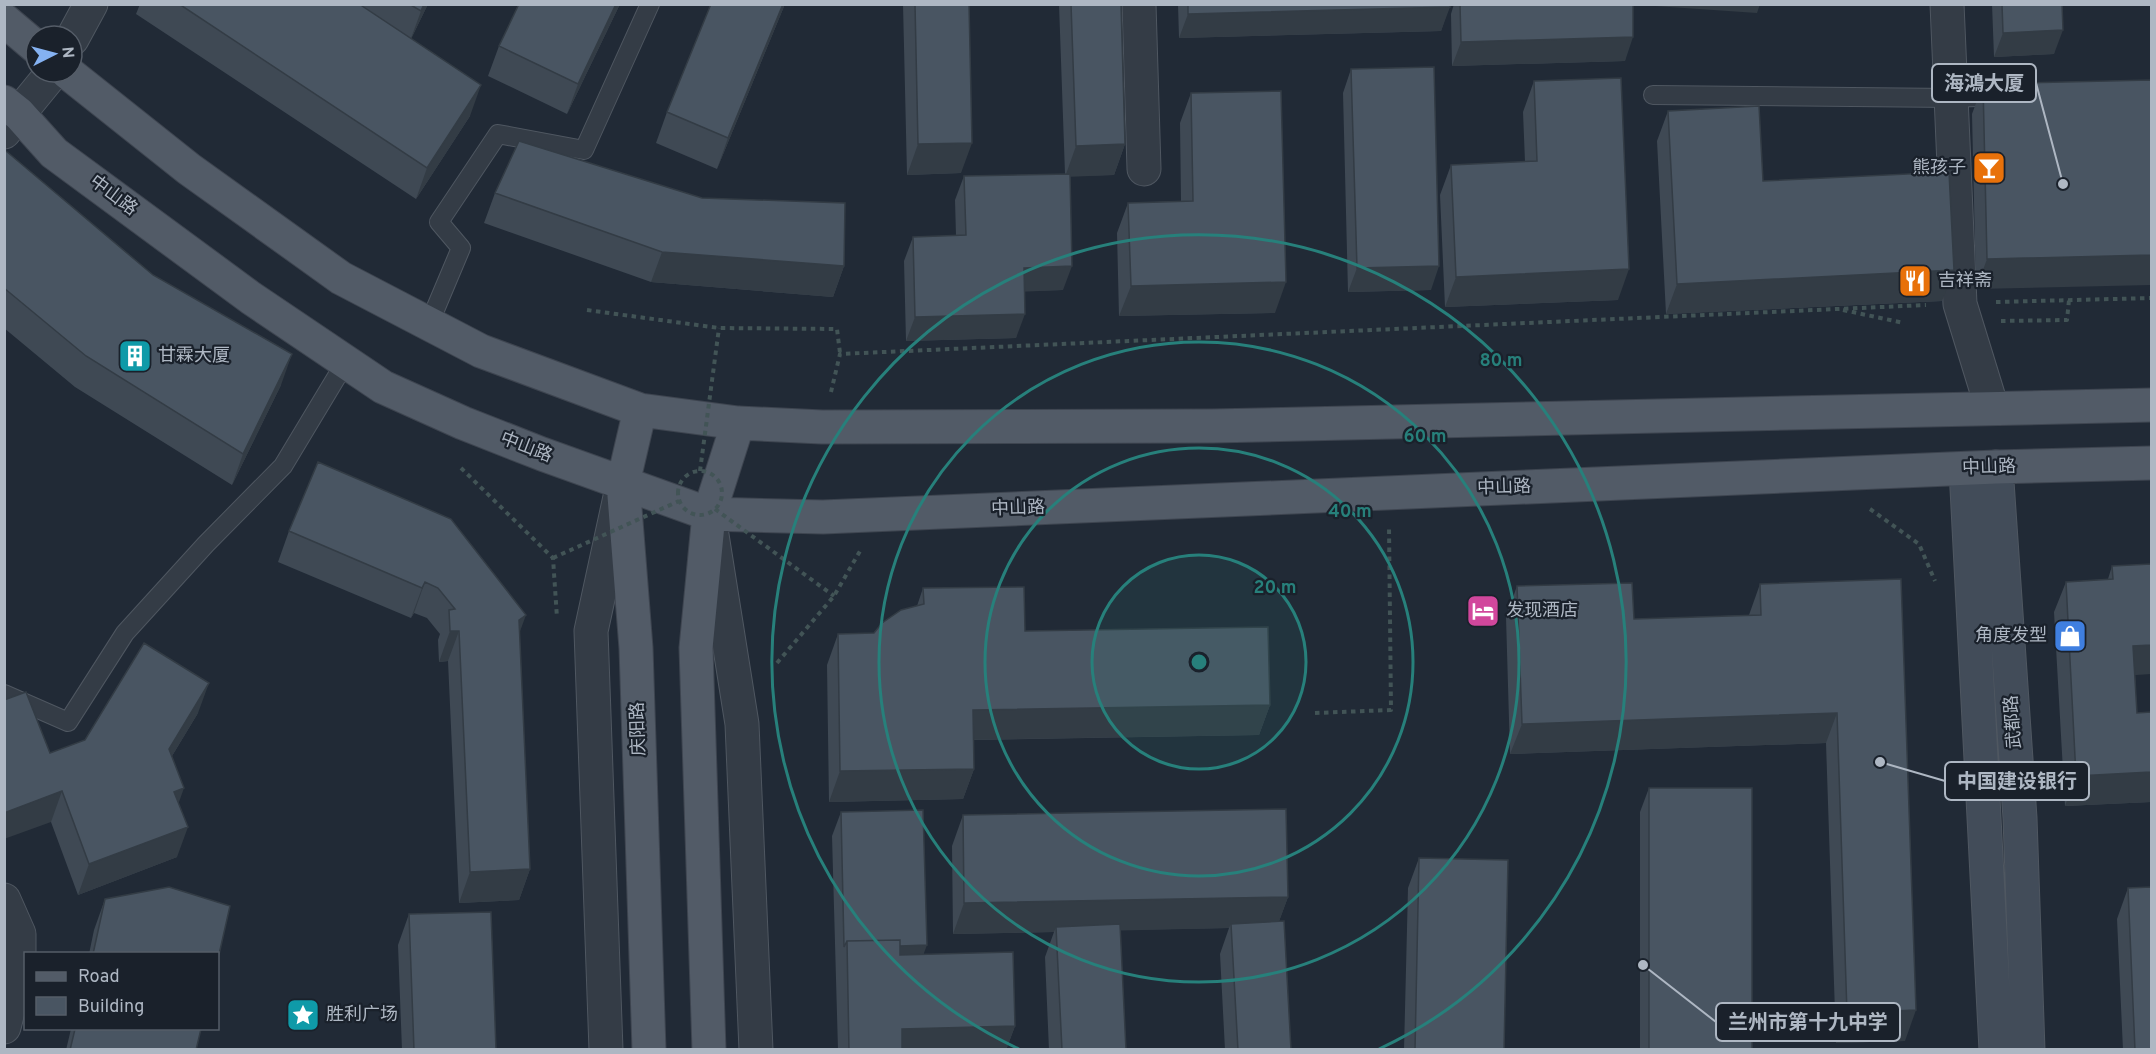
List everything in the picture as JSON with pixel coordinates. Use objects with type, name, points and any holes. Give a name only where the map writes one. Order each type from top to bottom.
[{"type":"main road","points":[[4,20],[24,37]]},
{"type":"main road","points":[[82,84],[189,169],[341,278],[481,351],[640,410],[738,423],[822,427],[1212,426],[2151,405]]},
{"type":"main road","name":"中山路","points":[[9,116],[54,153],[251,298],[383,387],[463,423],[623,483],[712,512],[823,517],[1981,468],[2151,463]]},
{"type":"main road","name":"庆阳路","points":[[640,410],[623,483],[636,648],[649,1050]]},
{"type":"main road","points":[[709,1050],[696,648],[712,512],[738,423]]},
{"type":"main road","name":"武都路","points":[[1981,468],[1996,1050]]},
{"type":"main road","name":"武都路","points":[[1981,468],[2020,818],[2028,1050]]},
{"type":"street","points":[[80,24],[90,4]]},
{"type":"street","points":[[1138,4],[1144,169]]},
{"type":"street","points":[[1947,4],[1960,303],[1992,408]]},
{"type":"street","points":[[9,116],[40,84]]},
{"type":"street","points":[[606,1050],[591,631],[623,483]]},
{"type":"street","points":[[712,512],[742,724],[756,1050]]},
{"type":"street","points":[[4,900],[19,934],[19,967],[4,1027]]},
{"type":"lane","points":[[429,324],[461,248],[439,222],[498,134],[584,150],[650,4]]},
{"type":"lane","points":[[1653,95],[1951,98],[2022,94]]},
{"type":"lane","points":[[4,694],[68,722],[125,633],[206,544],[283,466],[345,363]]},
{"type":"path","points":[[840,354],[1960,303],[2151,298]]},
{"type":"path","points":[[1991,321],[2067,320],[2069,300]]},
{"type":"path","points":[[1837,309],[1904,323]]},
{"type":"path","points":[[587,310],[719,327],[837,329],[840,354],[822,427]]},
{"type":"path","points":[[700,471],[719,327]]},
{"type":"path","points":[[461,468],[553,558],[679,501]]},
{"type":"path","points":[[700,471],[708,473],[720,485],[722,494],[712,512],[699,515],[684,508],[677,493],[684,477],[700,471]]},
{"type":"path","points":[[1823,475],[1919,544],[1938,586]]},
{"type":"path","points":[[1315,713],[1391,710],[1388,493]]},
{"type":"path","points":[[712,512],[834,597]]},
{"type":"path","points":[[777,663],[834,597],[863,547]]},
{"type":"building","points":[[179,4],[359,4],[481,85],[427,168]]},
{"type":"building","points":[[409,4],[424,4],[421,11]]},
{"type":"building","points":[[519,4],[616,4],[578,84],[499,46]]},
{"type":"building","points":[[711,4],[783,4],[728,138],[667,112]]},
{"type":"building","points":[[915,4],[969,4],[972,143],[918,144]]},
{"type":"building","points":[[1071,4],[1121,4],[1125,144],[1076,146]]},
{"type":"building","points":[[1188,4],[1450,4],[1450,7],[1188,14]]},
{"type":"building","points":[[1460,4],[1633,4],[1633,37],[1461,42]]},
{"type":"building","points":[[2002,4],[2062,4],[2063,30],[2003,33]]},
{"type":"building","points":[[1434,67],[1439,266],[1357,268],[1351,69]]},
{"type":"building","points":[[1621,78],[1629,269],[1456,277],[1451,165],[1537,161],[1534,81]]},
{"type":"building","points":[[2151,80],[2151,255],[1987,259],[1983,84]]},
{"type":"building","points":[[1281,91],[1286,282],[1131,286],[1128,203],[1193,201],[1191,93]]},
{"type":"building","points":[[1759,106],[1763,181],[1949,172],[1954,270],[1677,284],[1668,111]]},
{"type":"building","points":[[519,141],[702,198],[845,203],[844,266],[662,252],[495,193]]},
{"type":"building","name":"甘霖大厦","points":[[6,151],[153,275],[292,354],[243,454],[86,356],[4,288],[4,153]]},
{"type":"building","points":[[1070,174],[1072,266],[1024,268],[1025,314],[915,317],[913,237],[966,235],[964,176]]},
{"type":"building","points":[[318,462],[451,519],[526,615],[519,620],[530,869],[470,872],[459,631],[450,631],[449,610],[455,609],[438,588],[425,582],[422,588],[289,531]]},
{"type":"building","points":[[2151,564],[2151,645],[2133,646],[2137,713],[2151,712],[2151,772],[2076,776],[2066,582],[2113,579],[2112,566]]},
{"type":"building","points":[[1901,579],[1916,1010],[1847,1013],[1837,713],[1522,724],[1517,586],[1632,583],[1634,619],[1761,615],[1760,584]]},
{"type":"building","points":[[1024,587],[1025,631],[1268,627],[1270,705],[973,710],[974,769],[840,771],[838,634],[874,633],[882,623],[901,610],[924,604],[923,588]]},
{"type":"building","points":[[144,643],[209,683],[169,749],[184,788],[174,792],[188,827],[89,864],[62,791],[4,813],[4,700],[26,692],[50,753],[85,740]]},
{"type":"building","points":[[1649,788],[1752,788],[1752,1050],[1649,1050]]},
{"type":"building","points":[[1286,809],[1288,897],[964,903],[963,815]]},
{"type":"building","points":[[923,810],[927,945],[900,946],[900,940],[847,941],[844,947],[841,812]]},
{"type":"building","points":[[1419,858],[1508,860],[1504,1050],[1415,1050]]},
{"type":"building","points":[[169,887],[230,906],[219,955],[219,952],[93,952],[105,899]]},
{"type":"building","points":[[2151,887],[2151,1050],[2135,1050],[2128,888]]},
{"type":"building","points":[[491,912],[496,1050],[414,1050],[409,914]]},
{"type":"building","points":[[1284,921],[1291,1050],[1238,1050],[1231,924]]},
{"type":"building","points":[[1120,924],[1126,1050],[1062,1050],[1056,927]]},
{"type":"building","points":[[900,940],[900,955],[1013,952],[1015,1026],[902,1029],[902,1050],[849,1050],[847,941]]},
{"type":"building","points":[[75,1030],[201,1030],[196,1050],[70,1050]]},
{"type":"place","name":"熊孩子","points":[[1989,168]]},
{"type":"place","name":"海鴻大厦","points":[[2063,184]]},
{"type":"place","name":"吉祥斋","points":[[1915,281]]},
{"type":"place","name":"甘霖大厦","points":[[135,356]]},
{"type":"place","name":"发现酒店","points":[[1483,611]]},
{"type":"place","name":"角度发型","points":[[2070,636]]},
{"type":"place","name":"中国建设银行","points":[[1880,762]]},
{"type":"place","name":"兰州市第十九中学","points":[[1643,965]]},
{"type":"place","name":"胜利广场","points":[[303,1015]]}]
